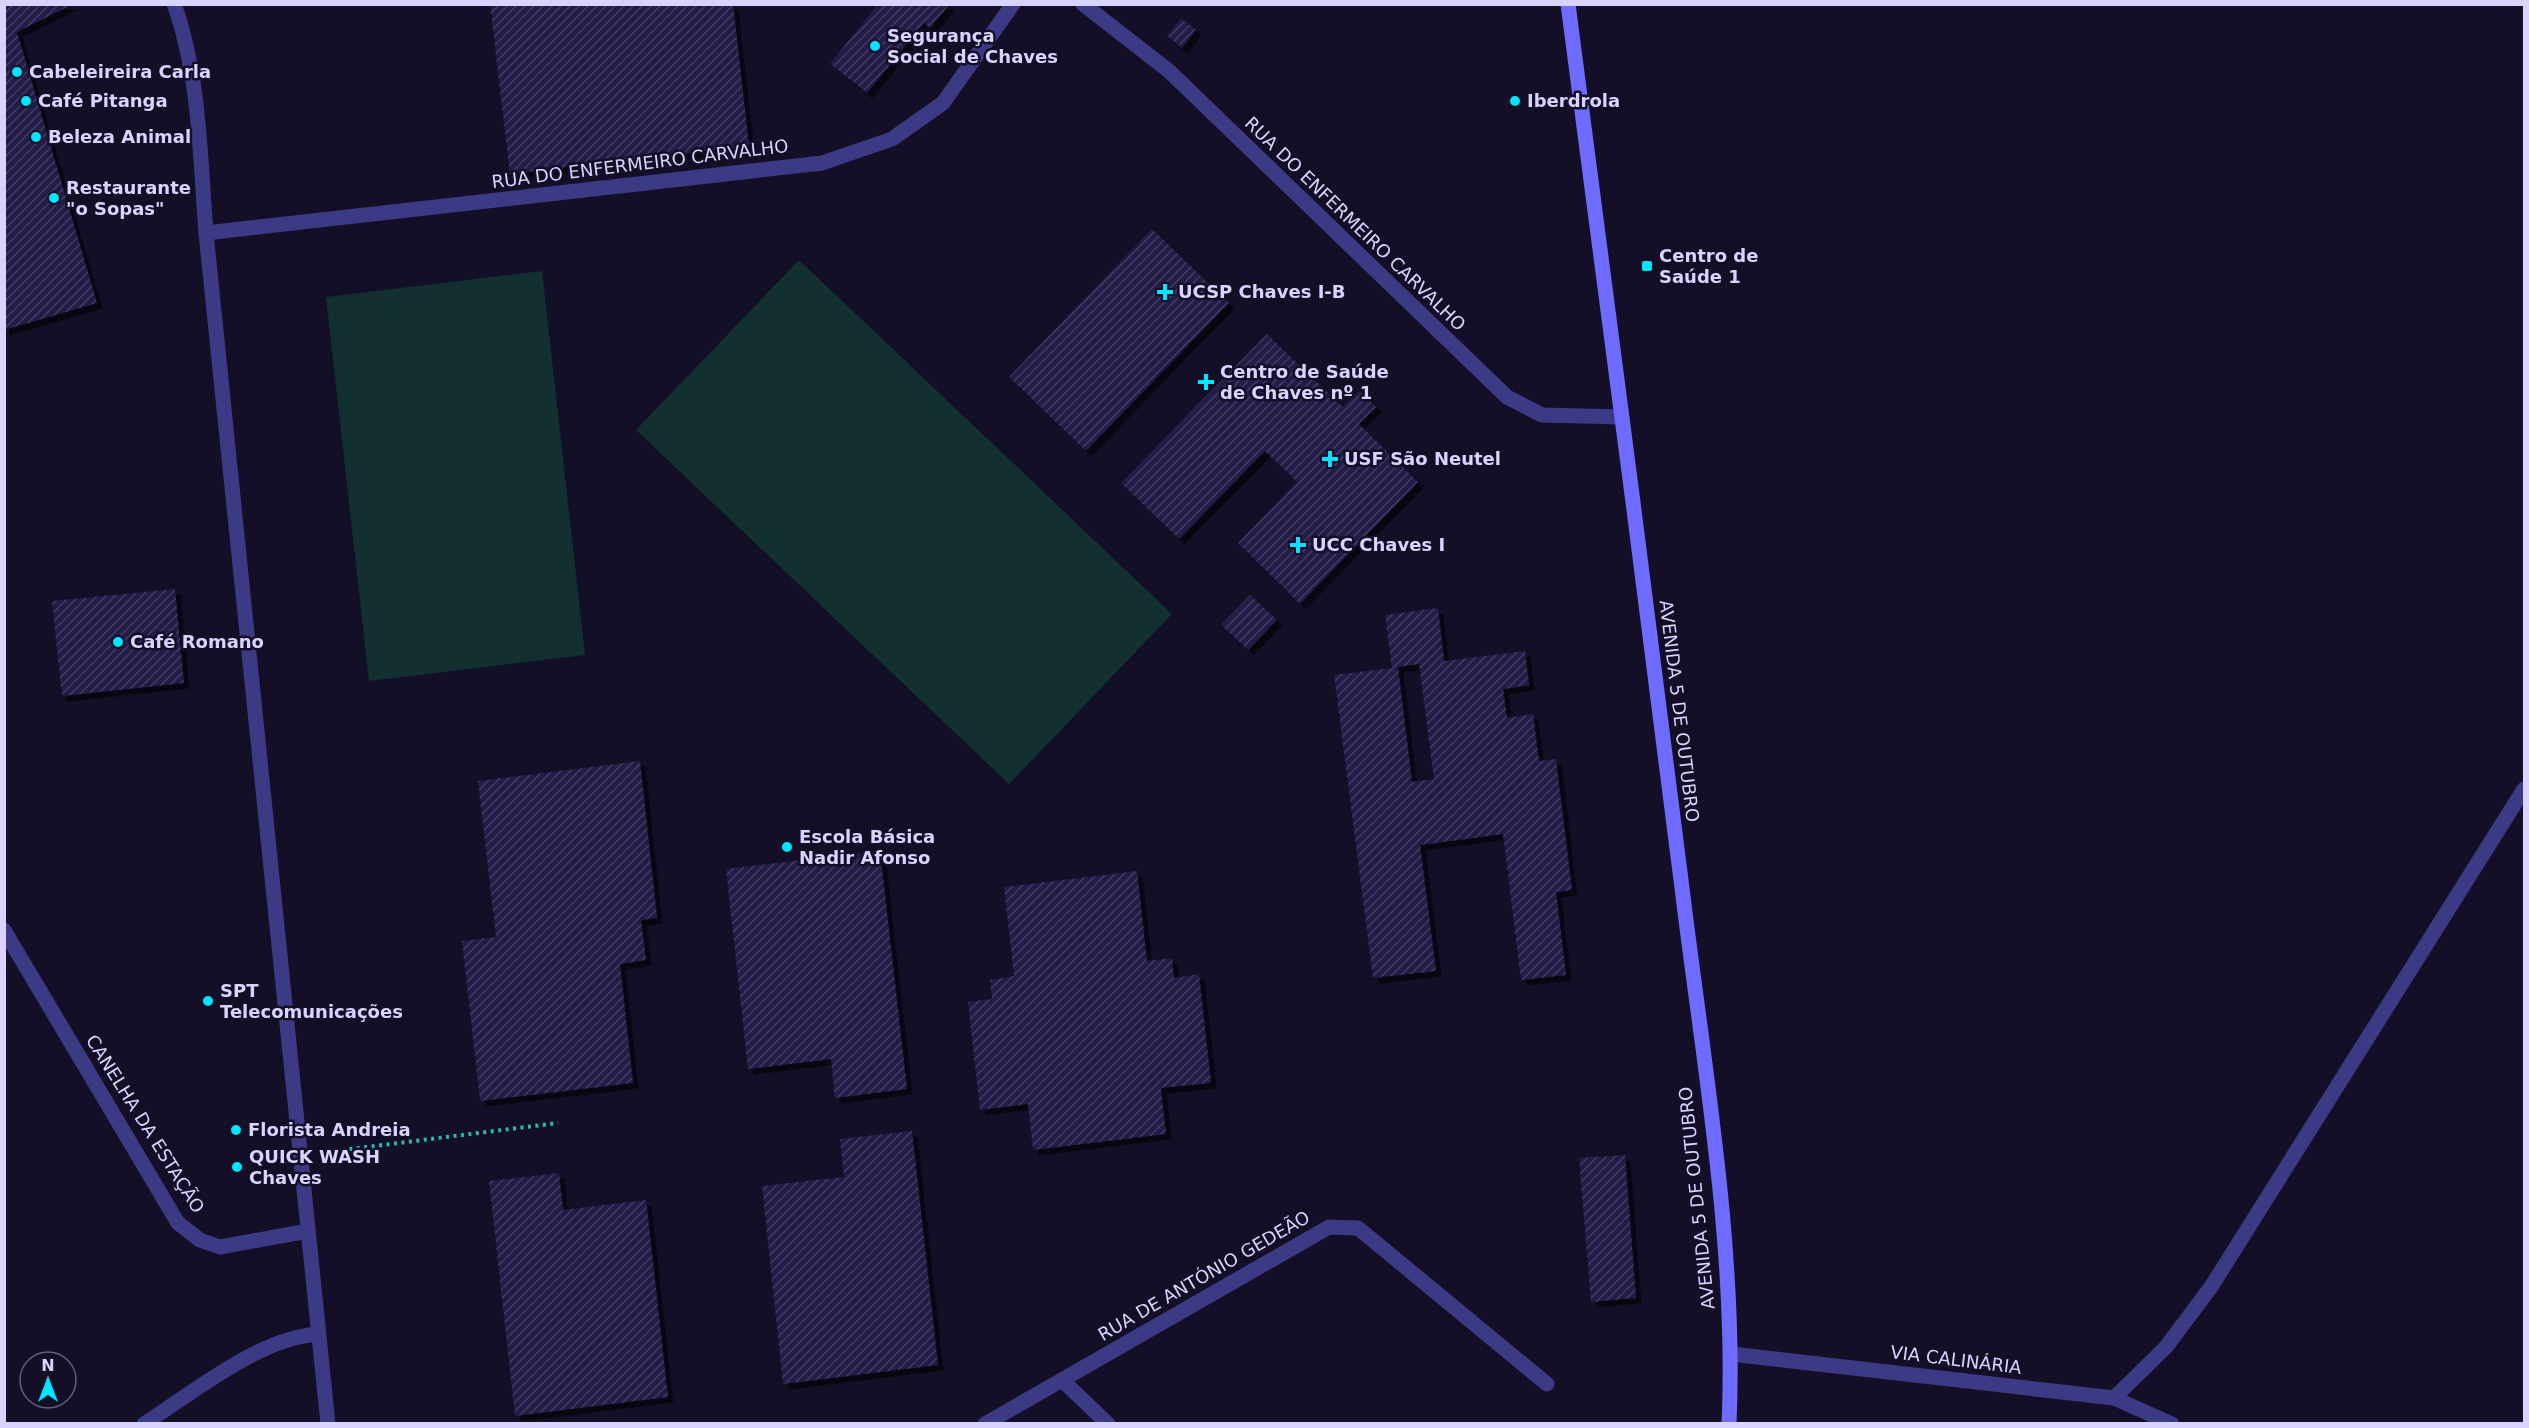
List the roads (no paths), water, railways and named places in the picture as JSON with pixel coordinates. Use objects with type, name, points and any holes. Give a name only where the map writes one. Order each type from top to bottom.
[{"type":"main road","name":"AVENIDA 5 DE OUTUBRO","points":[[1568,4],[1720,1204],[1731,1354],[1729,1424]]},
{"type":"street","points":[[174,4],[188,57],[195,104],[206,233],[328,1424]]},
{"type":"street","name":"RUA DO ENFERMEIRO CARVALHO","points":[[206,233],[822,163],[892,139],[943,103],[1013,4]]},
{"type":"street","name":"RUA DO ENFERMEIRO CARVALHO","points":[[1083,4],[1169,71],[1507,397],[1542,415],[1622,417]]},
{"type":"street","points":[[2114,1398],[2166,1347],[2211,1287],[2524,789]]},
{"type":"street","name":"CANELHA DA ESTAÇÃO","points":[[4,930],[178,1223],[200,1240],[220,1247],[308,1232]]},
{"type":"street","name":"RUA DE ANTÓNIO GEDEÃO","points":[[985,1424],[1329,1227],[1358,1228],[1547,1384]]},
{"type":"street","points":[[144,1424],[268,1346],[301,1335],[318,1334]]},
{"type":"street","name":"VIA CALINÁRIA","points":[[1731,1354],[2114,1398],[2172,1424]]},
{"type":"street","points":[[1062,1380],[1108,1424]]},
{"type":"place","name":"Segurança Social de Chaves","points":[[875,46]]},
{"type":"place","name":"Cabeleireira Carla","points":[[17,72]]},
{"type":"place","name":"Café Pitanga","points":[[26,101]]},
{"type":"place","name":"Iberdrola","points":[[1515,101]]},
{"type":"place","name":"Beleza Animal","points":[[36,137]]},
{"type":"place","name":"Restaurante \"o Sopas\"","points":[[54,198]]},
{"type":"place","name":"Centro de Saúde 1","points":[[1647,266]]},
{"type":"place","name":"UCSP Chaves I-B","points":[[1165,292]]},
{"type":"place","name":"Centro de Saúde de Chaves nº 1","points":[[1206,382]]},
{"type":"place","name":"USF São Neutel","points":[[1330,459]]},
{"type":"place","name":"UCC Chaves I","points":[[1298,545]]},
{"type":"place","name":"Café Romano","points":[[118,642]]},
{"type":"place","name":"Escola Básica Nadir Afonso","points":[[787,847]]},
{"type":"place","name":"SPT Telecomunicações","points":[[208,1001]]},
{"type":"place","name":"Florista Andreia","points":[[236,1130]]},
{"type":"place","name":"QUICK WASH Chaves","points":[[237,1167]]}]
